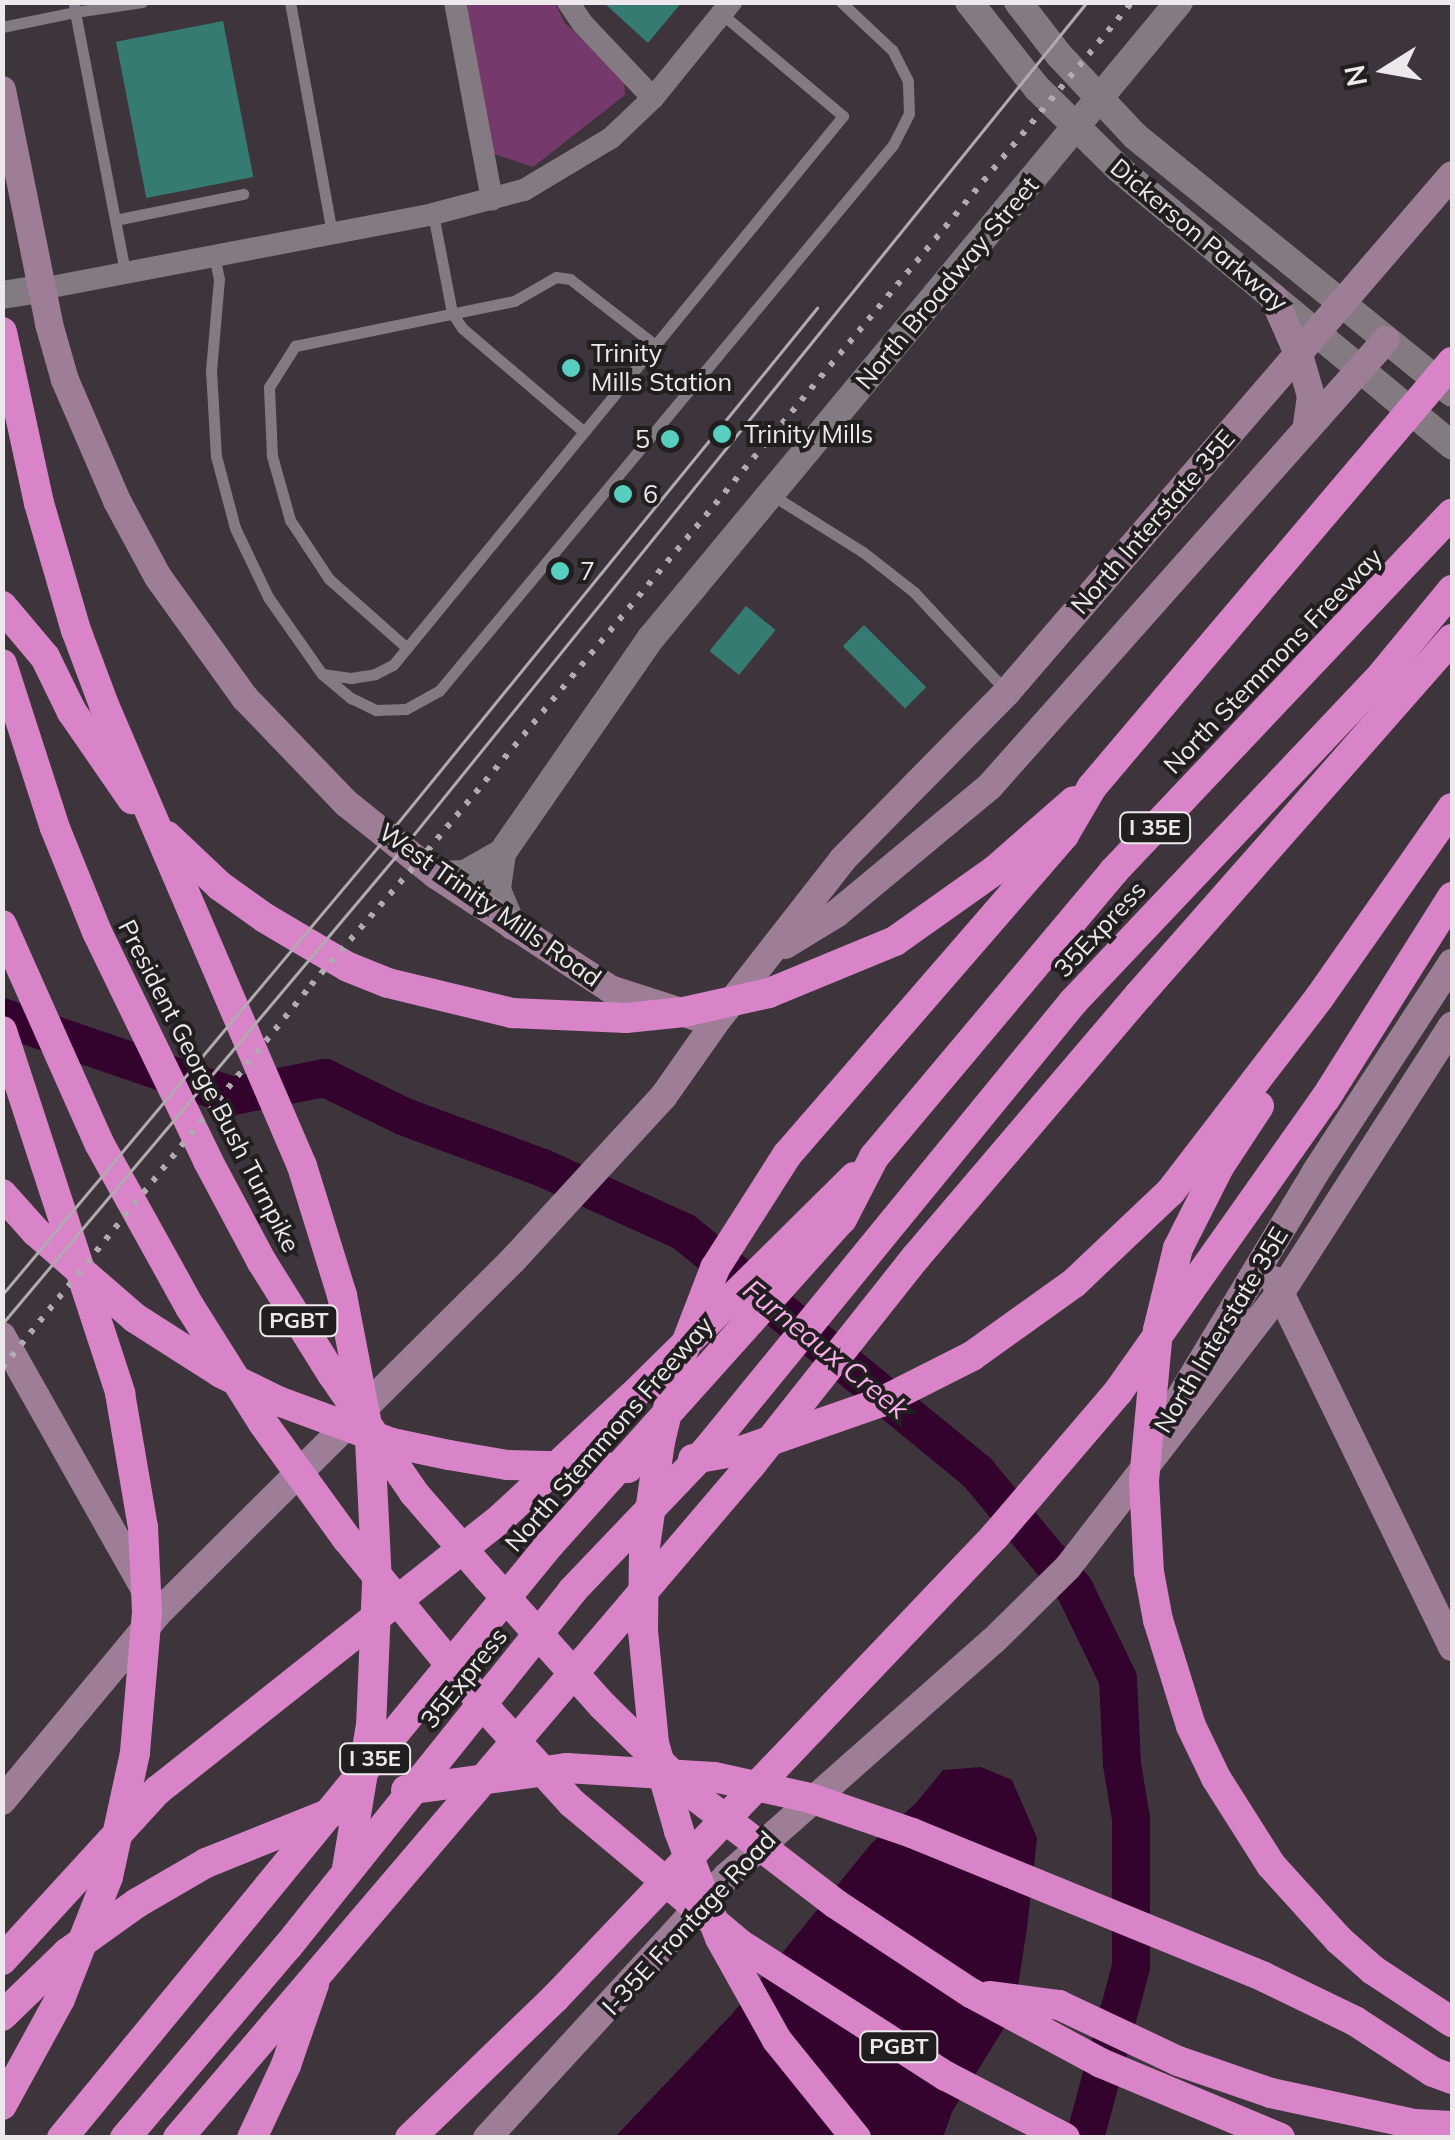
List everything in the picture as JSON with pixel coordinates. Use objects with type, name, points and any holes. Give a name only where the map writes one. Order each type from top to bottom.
[{"type":"highway","points":[[2,332],[54,563],[104,705],[302,1166],[342,1295],[370,1440],[376,1635],[362,1792],[327,1944],[286,2065],[252,2138]]},
{"type":"highway","points":[[856,2138],[778,2040],[747,1989],[713,1920],[670,1802],[654,1744],[643,1631],[644,1554],[652,1487],[679,1362],[709,1283],[742,1219],[834,1098],[1064,835],[1092,787],[1452,362]]},
{"type":"highway","name":"North Stemmons Freeway","points":[[62,2138],[550,1544],[691,1384],[833,1213],[874,1157],[1113,872],[1452,514]]},
{"type":"highway","name":"35Express","points":[[125,2138],[288,1946],[572,1592],[706,1451],[1073,1002],[1377,680],[1452,590]]},
{"type":"highway","points":[[2,606],[46,658],[103,763],[142,811],[220,886],[348,967],[388,982],[512,1014],[626,1018],[684,1012],[769,993],[839,968],[895,941],[948,904],[1092,787]]},
{"type":"highway","points":[[178,2138],[751,1465],[916,1257],[1452,639]]},
{"type":"highway","name":"President George Bush Turnpike","points":[[2,664],[55,828],[97,932],[167,1080],[262,1262],[414,1493],[550,1650],[690,1792],[805,1882],[972,1994],[1100,2063],[1280,2138]]},
{"type":"highway","points":[[2,1194],[84,1277],[135,1318],[221,1373],[325,1420],[392,1442],[506,1465],[620,1469],[744,1450],[864,1409],[972,1356],[1020,1324],[1099,1261],[1171,1191],[1318,998],[1452,808]]},
{"type":"highway","points":[[410,2138],[555,1998],[981,1550],[1118,1392],[1325,1099],[1452,897]]},
{"type":"highway","name":"PGBT","points":[[2,925],[99,1143],[190,1306],[263,1423],[346,1540],[490,1713],[572,1802],[740,1944],[946,2076],[1066,2138]]},
{"type":"highway","points":[[1318,998],[1274,1082],[1192,1217],[1167,1284],[1147,1428],[1144,1481],[1150,1572],[1172,1675],[1190,1726],[1242,1822],[1272,1864],[1339,1940],[1373,1970],[1452,2022]]},
{"type":"highway","points":[[2,1031],[106,1342],[132,1449],[144,1527],[147,1612],[136,1753],[108,1877],[82,1948],[40,2040],[2,2105]]},
{"type":"highway","points":[[2,1960],[158,1790],[501,1518],[833,1213]]},
{"type":"highway","points":[[2,2016],[67,1952],[108,1922],[206,1863],[294,1825],[398,1792],[445,1782],[566,1768],[648,1771],[714,1777],[780,1791],[912,1833],[1264,1976],[1355,2021],[1432,2072],[1452,2079]]},
{"type":"highway","points":[[972,1994],[1059,2005],[1178,2061],[1271,2093],[1414,2124],[1452,2126]]},
{"type":"main road","name":"West Trinity Mills Road","points":[[2,90],[41,289],[65,380],[117,501],[176,603],[245,698],[346,803],[436,875],[610,989],[715,1023]]},
{"type":"main road","name":"North Interstate 35E","points":[[2,1801],[158,1613],[512,1260],[662,1097],[843,859],[1008,692],[1452,175]]},
{"type":"main road","points":[[1272,297],[1300,358],[1311,396],[1306,430]]},
{"type":"main road","name":"North Interstate 35E","points":[[767,956],[836,914],[990,786],[1386,340]]},
{"type":"main road","name":"North Interstate 35E","points":[[1124,1499],[1181,1391],[1452,963]]},
{"type":"main road","name":"North Interstate 35E","points":[[993,1641],[1068,1567],[1283,1289],[1452,1026]]},
{"type":"main road","points":[[1260,1263],[1283,1289],[1452,1647]]},
{"type":"main road","points":[[2,1336],[158,1613]]},
{"type":"main road","name":"I-35E Frontage Road","points":[[487,2138],[726,1877],[993,1641]]},
{"type":"street","points":[[455,2],[492,200]]},
{"type":"street","points":[[568,2],[653,98]]},
{"type":"street","name":"Dickerson Parkway","points":[[969,2],[1037,88],[1119,169],[1452,444]]},
{"type":"street","name":"Dickerson Parkway","points":[[1018,2],[1059,55],[1135,136],[1452,392]]},
{"type":"street","name":"North Broadway Street","points":[[436,875],[466,874],[502,853],[651,638],[1179,2]]},
{"type":"street","points":[[2,294],[433,214],[524,190],[611,138],[653,98],[726,8]]},
{"type":"street","points":[[502,853],[497,890],[512,926]]},
{"type":"lane","points":[[2,26],[75,7],[142,2]]},
{"type":"lane","points":[[290,2],[332,232]]},
{"type":"lane","points":[[214,254],[219,279],[210,370],[216,456],[236,528],[268,597],[322,674],[350,698],[376,710],[406,709],[439,691],[893,145],[908,114],[908,81],[892,50],[841,2]]},
{"type":"lane","points":[[75,7],[126,271]]},
{"type":"lane","points":[[322,674],[351,678],[375,674],[393,665],[843,116],[726,8]]},
{"type":"lane","points":[[116,220],[243,194]]},
{"type":"lane","points":[[433,214],[452,313],[462,328],[584,432]]},
{"type":"lane","points":[[407,648],[329,580],[290,520],[272,456],[268,387],[296,346],[514,301],[544,281],[570,279],[655,345]]},
{"type":"lane","points":[[772,495],[863,552],[914,592],[1008,692]]},
{"type":"shaded area","points":[[463,3],[555,3],[564,22],[624,79],[625,95],[533,167],[492,153]]},
{"type":"shaded area","points":[[981,1767],[1012,1780],[1037,1838],[1014,2012],[952,2112],[943,2137],[614,2138],[733,2013],[871,1844],[916,1803],[943,1770]]},
{"type":"building","points":[[603,2],[682,2],[648,43]]},
{"type":"building","points":[[223,21],[253,177],[146,198],[116,42]]},
{"type":"building","points":[[746,606],[776,630],[739,675],[709,651]]},
{"type":"building","points":[[864,625],[926,687],[905,708],[843,646]]},
{"type":"waterway","name":"Furneaux Creek","points":[[2,1017],[233,1096],[325,1078],[405,1117],[543,1168],[684,1232],[978,1473],[1075,1590],[1118,1679],[1122,1764],[1131,1819],[1131,1967],[1085,2138]]},
{"type":"tram line","points":[[2,1324],[402,849],[1087,2]]},
{"type":"tram line","points":[[2,1295],[387,836],[817,308]]},
{"type":"railway","points":[[2,1368],[311,985],[418,862],[1132,2]]},
{"type":"place","name":"Trinity Mills Station","points":[[571,368]]},
{"type":"place","name":"Trinity Mills","points":[[722,434]]},
{"type":"place","name":"5","points":[[670,439]]},
{"type":"place","name":"6","points":[[623,494]]},
{"type":"place","name":"7","points":[[560,571]]}]
